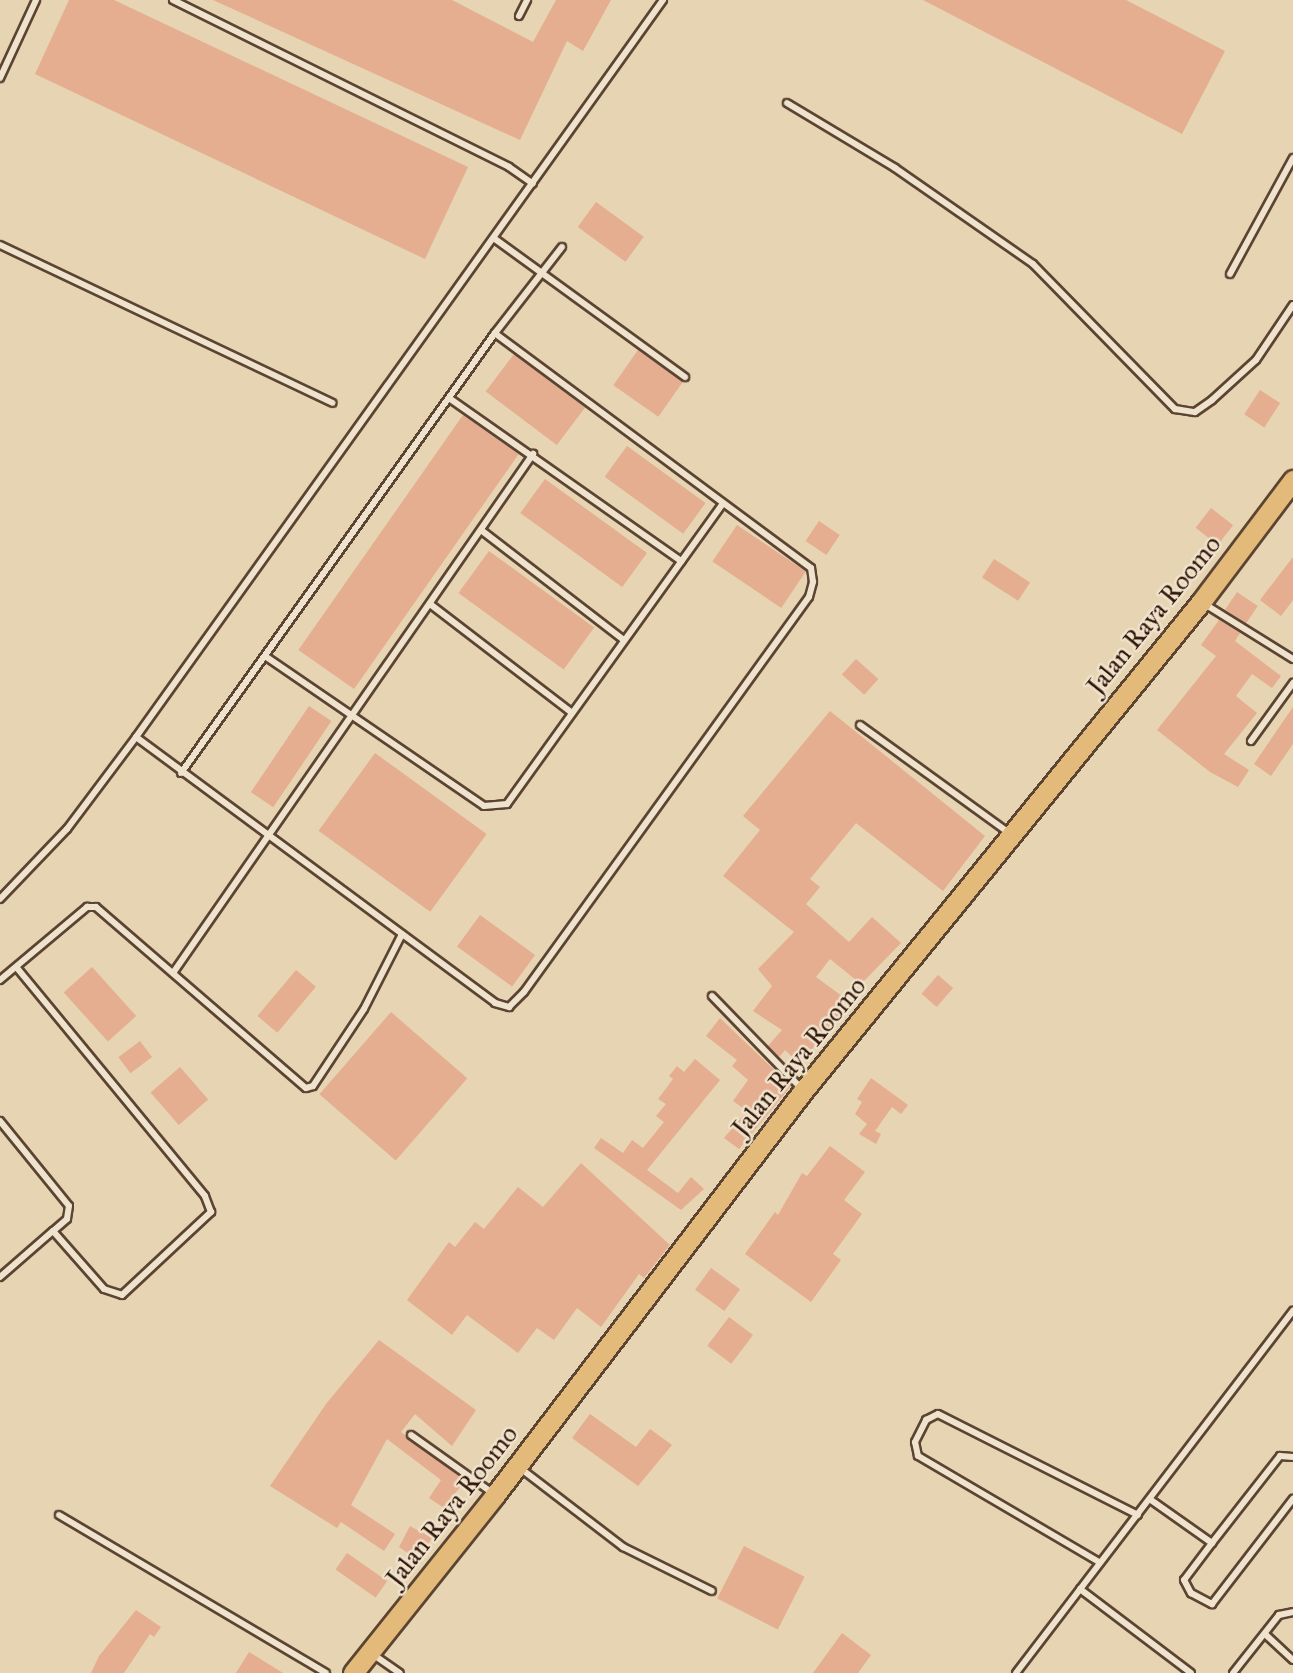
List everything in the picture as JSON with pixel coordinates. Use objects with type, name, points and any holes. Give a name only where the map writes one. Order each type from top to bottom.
[{"type":"highway","name":"Jalan Raya Roomo","points":[[353,1673],[495,1495],[803,1091],[1010,833],[1201,602],[1293,481]]},
{"type":"lane","points":[[0,78],[36,0]]},
{"type":"lane","points":[[173,0],[509,167],[533,184]]},
{"type":"lane","points":[[519,16],[527,0]]},
{"type":"lane","points":[[0,899],[67,830],[136,737],[495,239],[663,0]]},
{"type":"lane","points":[[787,103],[895,168],[1033,264],[1175,409],[1195,412],[1212,400],[1256,360],[1293,305]]},
{"type":"lane","points":[[1230,274],[1293,158]]},
{"type":"lane","points":[[495,239],[685,377]]},
{"type":"lane","points":[[0,245],[332,403]]},
{"type":"lane","points":[[181,773],[495,333],[562,247]]},
{"type":"lane","points":[[136,737],[181,773],[495,1003],[509,1007],[524,992],[809,597],[811,568],[495,333]]},
{"type":"lane","points":[[449,398],[533,454],[681,561]]},
{"type":"lane","points":[[173,973],[533,454]]},
{"type":"lane","points":[[265,656],[484,806],[497,808],[507,804],[723,503]]},
{"type":"lane","points":[[481,530],[624,640]]},
{"type":"lane","points":[[1201,602],[1293,659]]},
{"type":"lane","points":[[430,604],[572,713]]},
{"type":"lane","points":[[1251,741],[1293,682]]},
{"type":"lane","points":[[860,725],[1010,833]]},
{"type":"lane","points":[[0,980],[88,907],[96,907],[300,1086],[310,1087],[364,1009],[402,934]]},
{"type":"lane","points":[[17,968],[210,1206],[208,1219],[118,1296],[104,1289],[53,1231]]},
{"type":"lane","points":[[712,996],[803,1091]]},
{"type":"lane","points":[[0,1121],[69,1206],[67,1219],[0,1277]]},
{"type":"lane","points":[[1016,1673],[1293,1311]]},
{"type":"lane","points":[[1099,1562],[918,1456],[915,1442],[926,1420],[938,1414],[1138,1515]]},
{"type":"lane","points":[[411,1434],[495,1495]]},
{"type":"lane","points":[[1293,1457],[1280,1456],[1184,1580],[1191,1593],[1212,1604],[1293,1500]]},
{"type":"lane","points":[[517,1466],[623,1547],[712,1591]]},
{"type":"lane","points":[[1151,1500],[1212,1543]]},
{"type":"lane","points":[[59,1515],[326,1673]]},
{"type":"lane","points":[[1080,1589],[1190,1673]]},
{"type":"lane","points":[[1233,1673],[1279,1615],[1293,1612]]},
{"type":"lane","points":[[1265,1634],[1293,1660]]},
{"type":"lane","points":[[370,1652],[400,1673]]},
{"type":"building","points":[[69,0],[114,0],[468,167],[425,259],[35,74]]},
{"type":"building","points":[[213,0],[452,0],[533,42],[556,0],[611,0],[583,51],[567,41],[520,140]]},
{"type":"building","points":[[923,0],[1126,0],[1225,51],[1182,134]]},
{"type":"building","points":[[596,202],[644,237],[626,262],[578,227]]},
{"type":"building","points":[[638,350],[683,382],[658,417],[613,385]]},
{"type":"building","points":[[514,354],[585,408],[557,445],[486,392]]},
{"type":"building","points":[[1260,390],[1280,403],[1264,427],[1244,414]]},
{"type":"building","points":[[463,415],[519,454],[354,689],[298,650]]},
{"type":"building","points":[[627,446],[705,503],[683,534],[605,477]]},
{"type":"building","points":[[545,479],[647,553],[622,587],[520,513]]},
{"type":"building","points":[[1211,508],[1233,525],[1218,545],[1196,528]]},
{"type":"building","points":[[819,521],[840,535],[826,555],[806,541]]},
{"type":"building","points":[[737,525],[806,571],[781,608],[712,561]]},
{"type":"building","points":[[489,551],[594,627],[564,669],[458,593]]},
{"type":"building","points":[[1293,557],[1293,600],[1281,616],[1260,600]]},
{"type":"building","points":[[994,559],[1030,582],[1018,601],[982,577]]},
{"type":"building","points":[[1237,592],[1258,606],[1246,623],[1225,609]]},
{"type":"building","points":[[1219,620],[1240,633],[1235,641],[1281,676],[1272,688],[1252,674],[1236,696],[1257,713],[1224,754],[1249,770],[1238,787],[1210,772],[1157,730],[1216,656],[1201,645]]},
{"type":"building","points":[[856,659],[878,679],[864,695],[842,675]]},
{"type":"building","points":[[309,706],[331,721],[273,807],[251,792]]},
{"type":"building","points":[[1293,707],[1293,744],[1271,776],[1254,764]]},
{"type":"building","points":[[830,711],[985,836],[943,891],[856,823],[810,879],[820,887],[806,904],[849,942],[872,917],[901,943],[861,984],[830,959],[816,977],[850,1002],[800,1064],[785,1050],[779,1057],[768,1046],[782,1030],[753,1011],[772,986],[758,969],[794,932],[723,876],[760,830],[743,816]]},
{"type":"building","points":[[375,753],[487,834],[430,912],[319,831]]},
{"type":"building","points":[[480,915],[535,955],[512,987],[457,947]]},
{"type":"building","points":[[92,967],[136,1016],[108,1041],[64,992]]},
{"type":"building","points":[[296,970],[316,987],[277,1033],[257,1016]]},
{"type":"building","points":[[938,975],[953,988],[937,1007],[922,994]]},
{"type":"building","points":[[391,1012],[467,1078],[396,1161],[319,1094]]},
{"type":"building","points":[[720,1018],[791,1086],[739,1149],[724,1138],[747,1111],[733,1101],[748,1080],[732,1066],[737,1060],[706,1036]]},
{"type":"building","points":[[140,1041],[152,1057],[130,1073],[118,1057]]},
{"type":"building","points":[[695,1059],[720,1080],[647,1170],[678,1193],[691,1177],[704,1189],[681,1210],[594,1148],[601,1138],[623,1153],[632,1140],[643,1148],[664,1122],[656,1116],[666,1104],[658,1099],[673,1079],[669,1076],[677,1066],[684,1072]]},
{"type":"building","points":[[180,1067],[208,1099],[179,1125],[151,1093]]},
{"type":"building","points":[[871,1078],[908,1105],[901,1114],[892,1107],[875,1131],[881,1134],[876,1144],[859,1134],[867,1124],[855,1114],[862,1102],[857,1099]]},
{"type":"building","points":[[830,1146],[865,1172],[844,1200],[862,1214],[833,1254],[841,1260],[811,1302],[745,1254],[775,1212],[778,1215],[802,1173],[807,1176]]},
{"type":"building","points":[[581,1163],[670,1245],[644,1278],[639,1274],[601,1327],[577,1308],[554,1340],[537,1328],[518,1353],[467,1315],[452,1335],[407,1300],[449,1242],[455,1247],[475,1222],[484,1229],[518,1187],[543,1207]]},
{"type":"building","points":[[711,1268],[740,1289],[724,1311],[695,1290]]},
{"type":"building","points":[[729,1317],[753,1335],[731,1364],[707,1346]]},
{"type":"building","points":[[379,1340],[476,1410],[452,1446],[415,1414],[401,1432],[465,1481],[453,1496],[458,1499],[450,1512],[429,1498],[441,1480],[387,1439],[351,1505],[395,1534],[384,1551],[341,1522],[337,1528],[270,1486],[326,1404]]},
{"type":"building","points":[[590,1414],[636,1447],[650,1429],[672,1445],[638,1486],[572,1438]]},
{"type":"building","points":[[410,1526],[432,1538],[418,1560],[399,1547]]},
{"type":"building","points":[[744,1546],[805,1577],[778,1629],[717,1599]]},
{"type":"building","points":[[347,1553],[387,1581],[376,1597],[336,1569]]},
{"type":"building","points":[[136,1610],[161,1627],[154,1637],[150,1634],[124,1673],[91,1673],[99,1656]]},
{"type":"building","points":[[842,1633],[871,1655],[858,1673],[813,1673]]},
{"type":"building","points":[[249,1652],[283,1673],[236,1673]]}]
